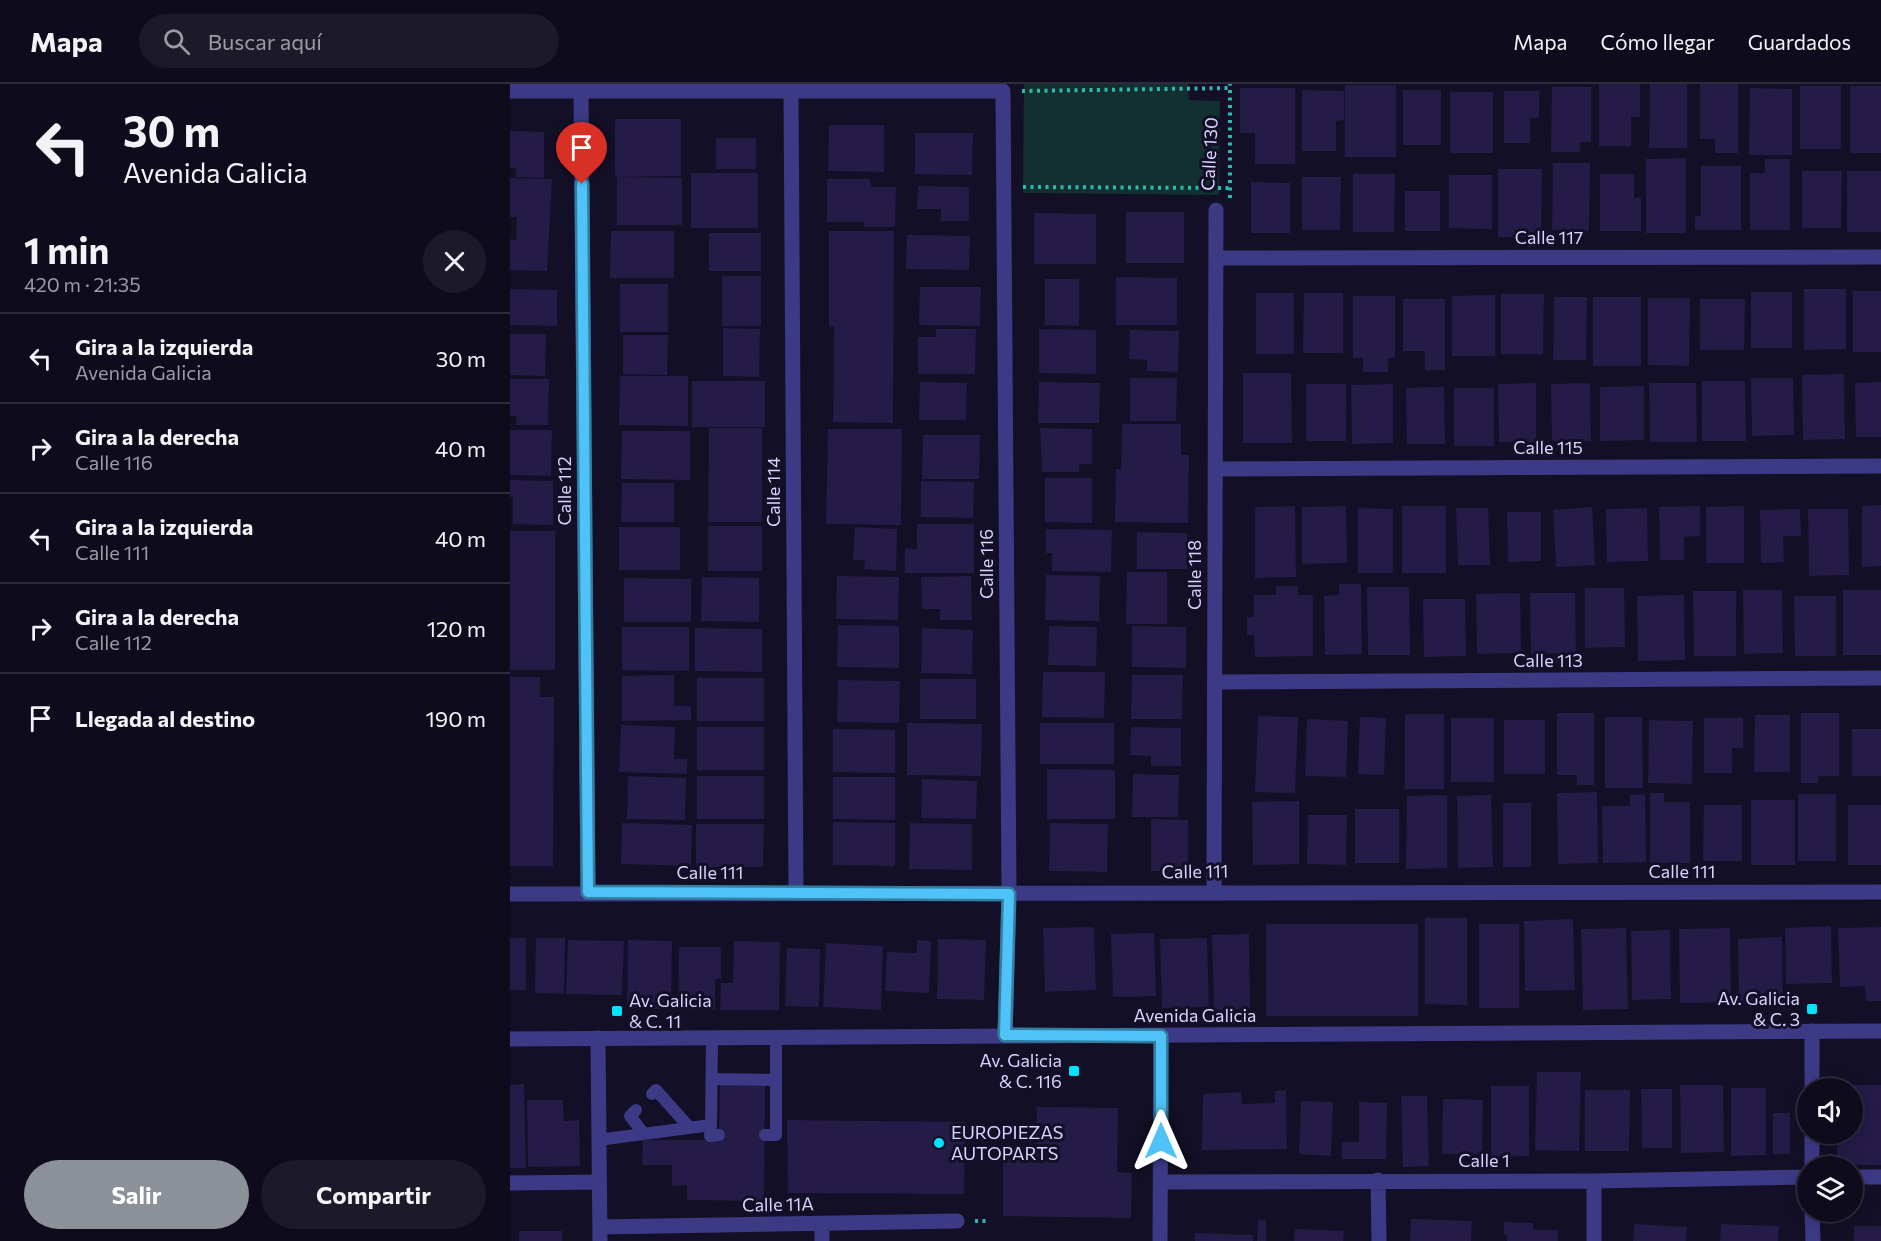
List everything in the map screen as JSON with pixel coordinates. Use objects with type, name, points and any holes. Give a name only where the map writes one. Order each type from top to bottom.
[{"type":"street","points":[[510,92],[581,90],[1003,91]]},
{"type":"street","name":"Calle 112","points":[[581,90],[588,892]]},
{"type":"street","name":"Calle 114","points":[[791,90],[796,893]]},
{"type":"street","name":"Calle 116","points":[[1003,91],[1009,894],[1005,1035]]},
{"type":"street","name":"Calle 130","points":[[1216,210],[1216,258]]},
{"type":"street","name":"Calle 117","points":[[1216,258],[1881,257]]},
{"type":"street","name":"Calle 118","points":[[1214,891],[1216,258]]},
{"type":"street","name":"Calle 115","points":[[1215,469],[1881,466]]},
{"type":"street","name":"Calle 113","points":[[1215,682],[1881,678]]},
{"type":"street","name":"Calle 111","points":[[510,894],[588,892],[1009,894],[1214,891],[1881,892]]},
{"type":"street","points":[[1812,1031],[1812,1078]]},
{"type":"street","name":"Avenida Galicia","points":[[510,1039],[1881,1031]]},
{"type":"street","points":[[1160,1241],[1161,1036]]},
{"type":"street","points":[[598,1038],[600,1234]]},
{"type":"street","points":[[1863,1176],[1881,1177]]},
{"type":"street","name":"Calle 1","points":[[1161,1182],[1594,1181],[1797,1177]]},
{"type":"street","points":[[1378,1180],[1378,1241]]},
{"type":"street","points":[[1594,1181],[1594,1241]]},
{"type":"street","points":[[510,1183],[599,1182]]},
{"type":"street","name":"Calle 11A","points":[[600,1234],[822,1224],[957,1221]]},
{"type":"street","points":[[1812,1222],[1813,1241]]},
{"type":"street","points":[[822,1224],[822,1241]]},
{"type":"lane","points":[[765,1135],[776,1135],[771,1107],[776,1080],[776,1037]]},
{"type":"lane","points":[[712,1038],[715,1109],[710,1136],[719,1135]]},
{"type":"lane","points":[[712,1079],[776,1080]]},
{"type":"lane","points":[[652,1094],[656,1090],[689,1127]]},
{"type":"lane","points":[[636,1110],[630,1116],[644,1134]]},
{"type":"lane","points":[[598,1140],[711,1125]]},
{"type":"path","points":[[1003,91],[1231,86]]},
{"type":"path","name":"Calle 130","points":[[1216,210],[1230,198],[1231,86]]},
{"type":"path","points":[[1004,187],[1230,188]]},
{"type":"green space","points":[[1024,84],[1188,84],[1189,100],[1220,101],[1219,195],[1023,193]]},
{"type":"building","points":[[1599,84],[1640,84],[1640,117],[1631,117],[1631,146],[1599,146]]},
{"type":"building","points":[[1650,84],[1687,84],[1687,148],[1649,148]]},
{"type":"building","points":[[1700,84],[1738,84],[1738,153],[1715,153],[1715,139],[1700,139]]},
{"type":"building","points":[[1345,85],[1396,85],[1396,157],[1345,157]]},
{"type":"building","points":[[1800,86],[1841,86],[1841,149],[1800,149]]},
{"type":"building","points":[[1850,86],[1881,86],[1881,153],[1850,153]]},
{"type":"building","points":[[1552,87],[1591,87],[1591,142],[1580,142],[1580,152],[1551,152]]},
{"type":"building","points":[[1240,88],[1295,88],[1295,164],[1255,164],[1255,133],[1240,133]]},
{"type":"building","points":[[1750,88],[1792,89],[1792,155],[1749,155]]},
{"type":"building","points":[[1302,90],[1344,91],[1344,120],[1336,121],[1336,151],[1302,151]]},
{"type":"building","points":[[1403,90],[1441,90],[1441,145],[1403,145]]},
{"type":"building","points":[[1504,91],[1539,91],[1539,118],[1530,118],[1530,143],[1504,143]]},
{"type":"building","points":[[1450,92],[1493,92],[1493,153],[1450,153]]},
{"type":"building","points":[[615,119],[681,119],[681,176],[615,177]]},
{"type":"building","points":[[829,125],[884,125],[884,172],[828,171]]},
{"type":"building","points":[[510,131],[544,132],[544,178],[516,177],[516,168],[510,168]]},
{"type":"building","points":[[915,133],[973,133],[972,175],[915,174]]},
{"type":"building","points":[[716,138],[756,138],[756,169],[716,169]]},
{"type":"building","points":[[1686,158],[1686,233],[1646,233],[1646,159]]},
{"type":"building","points":[[1765,159],[1790,159],[1790,230],[1750,230],[1750,173],[1765,173]]},
{"type":"building","points":[[1553,163],[1590,163],[1589,231],[1552,230]]},
{"type":"building","points":[[1701,166],[1741,166],[1741,230],[1695,230],[1695,216],[1701,216]]},
{"type":"building","points":[[1498,169],[1542,169],[1541,237],[1498,237]]},
{"type":"building","points":[[1802,171],[1842,171],[1841,228],[1802,228]]},
{"type":"building","points":[[1847,171],[1881,171],[1881,232],[1847,232]]},
{"type":"building","points":[[691,173],[758,173],[758,228],[691,228]]},
{"type":"building","points":[[1353,174],[1395,174],[1394,232],[1353,232]]},
{"type":"building","points":[[1600,174],[1634,174],[1634,198],[1641,197],[1641,231],[1600,231]]},
{"type":"building","points":[[1449,175],[1492,175],[1492,229],[1449,228]]},
{"type":"building","points":[[617,177],[682,178],[682,225],[617,225]]},
{"type":"building","points":[[1302,177],[1341,177],[1340,230],[1302,230]]},
{"type":"building","points":[[510,178],[552,179],[547,271],[510,270],[510,239],[516,240],[517,217],[510,217]]},
{"type":"building","points":[[827,179],[870,179],[871,187],[896,187],[895,227],[864,227],[864,222],[827,222]]},
{"type":"building","points":[[1251,182],[1290,183],[1290,233],[1251,233]]},
{"type":"building","points":[[918,186],[969,187],[969,221],[941,221],[941,209],[917,209]]},
{"type":"building","points":[[1405,191],[1440,191],[1440,231],[1405,231]]},
{"type":"building","points":[[1126,212],[1184,212],[1184,263],[1126,263]]},
{"type":"building","points":[[1034,213],[1096,214],[1096,264],[1034,264]]},
{"type":"building","points":[[611,231],[674,231],[674,278],[610,278]]},
{"type":"building","points":[[829,231],[894,231],[893,423],[833,422],[834,327],[829,326]]},
{"type":"building","points":[[709,233],[761,233],[761,271],[709,271]]},
{"type":"building","points":[[907,235],[970,236],[969,270],[906,269]]},
{"type":"building","points":[[722,276],[761,276],[761,326],[722,326]]},
{"type":"building","points":[[1116,277],[1177,278],[1177,325],[1116,325]]},
{"type":"building","points":[[1045,279],[1079,279],[1079,326],[1045,325]]},
{"type":"building","points":[[620,284],[668,284],[668,332],[620,332]]},
{"type":"building","points":[[920,287],[981,287],[980,326],[919,325]]},
{"type":"building","points":[[510,289],[557,290],[557,326],[510,325]]},
{"type":"building","points":[[1804,289],[1846,289],[1846,349],[1804,350]]},
{"type":"building","points":[[1853,291],[1881,291],[1881,352],[1853,352]]},
{"type":"building","points":[[1751,292],[1792,292],[1792,348],[1751,348]]},
{"type":"building","points":[[1256,293],[1294,293],[1294,354],[1256,354]]},
{"type":"building","points":[[1304,293],[1343,293],[1343,353],[1303,353]]},
{"type":"building","points":[[1501,294],[1544,294],[1543,354],[1501,354]]},
{"type":"building","points":[[1495,295],[1495,356],[1452,356],[1452,296]]},
{"type":"building","points":[[1353,296],[1395,296],[1395,358],[1388,358],[1388,372],[1363,372],[1363,358],[1353,358]]},
{"type":"building","points":[[1554,297],[1587,297],[1586,360],[1553,360]]},
{"type":"building","points":[[1593,297],[1641,297],[1641,366],[1593,366]]},
{"type":"building","points":[[1648,298],[1690,298],[1689,366],[1648,365]]},
{"type":"building","points":[[1403,299],[1445,299],[1445,370],[1425,370],[1425,351],[1403,351]]},
{"type":"building","points":[[1700,299],[1745,299],[1744,350],[1700,350]]},
{"type":"building","points":[[723,328],[760,329],[759,377],[723,376]]},
{"type":"building","points":[[936,329],[976,329],[975,374],[918,374],[918,337],[936,337]]},
{"type":"building","points":[[1039,329],[1096,330],[1096,374],[1039,373]]},
{"type":"building","points":[[1130,330],[1179,331],[1178,372],[1147,371],[1147,360],[1129,359]]},
{"type":"building","points":[[510,334],[546,334],[545,376],[510,375]]},
{"type":"building","points":[[623,335],[668,335],[667,375],[623,374]]},
{"type":"building","points":[[1243,373],[1291,373],[1292,443],[1243,443]]},
{"type":"building","points":[[1844,374],[1845,439],[1803,440],[1802,375]]},
{"type":"building","points":[[620,376],[688,376],[688,426],[619,425]]},
{"type":"building","points":[[1130,378],[1177,378],[1176,421],[1130,421]]},
{"type":"building","points":[[1751,378],[1793,378],[1794,435],[1752,436]]},
{"type":"building","points":[[510,379],[549,379],[548,425],[516,425],[517,416],[510,416]]},
{"type":"building","points":[[692,381],[765,381],[765,427],[692,427]]},
{"type":"building","points":[[1702,381],[1745,381],[1746,441],[1702,441]]},
{"type":"building","points":[[920,382],[967,383],[966,420],[919,420]]},
{"type":"building","points":[[1039,382],[1100,383],[1099,423],[1038,423]]},
{"type":"building","points":[[1881,382],[1881,437],[1856,437],[1855,383]]},
{"type":"building","points":[[1536,383],[1536,442],[1499,442],[1498,384]]},
{"type":"building","points":[[1590,383],[1591,441],[1552,441],[1551,384]]},
{"type":"building","points":[[1649,383],[1696,383],[1697,442],[1650,442]]},
{"type":"building","points":[[1306,384],[1346,384],[1346,441],[1306,441]]},
{"type":"building","points":[[1393,384],[1393,443],[1352,444],[1351,385]]},
{"type":"building","points":[[1644,386],[1644,440],[1600,441],[1600,387]]},
{"type":"building","points":[[1444,387],[1445,444],[1407,444],[1406,388]]},
{"type":"building","points":[[1454,388],[1494,388],[1494,446],[1454,446]]},
{"type":"building","points":[[1122,424],[1181,424],[1181,455],[1189,455],[1188,523],[1115,522],[1116,469],[1121,469]]},
{"type":"building","points":[[709,428],[762,428],[762,522],[708,522]]},
{"type":"building","points":[[1040,428],[1092,429],[1092,464],[1079,464],[1079,472],[1042,472]]},
{"type":"building","points":[[828,429],[902,429],[901,525],[826,524]]},
{"type":"building","points":[[510,430],[552,430],[551,476],[510,475]]},
{"type":"building","points":[[622,431],[690,431],[690,480],[621,479]]},
{"type":"building","points":[[923,435],[980,435],[979,479],[922,479]]},
{"type":"building","points":[[1045,478],[1092,478],[1092,523],[1045,522]]},
{"type":"building","points":[[510,480],[553,481],[553,525],[513,524],[513,497],[510,497]]},
{"type":"building","points":[[921,481],[974,482],[973,518],[921,517]]},
{"type":"building","points":[[622,483],[674,483],[674,522],[621,522]]},
{"type":"building","points":[[1881,505],[1881,566],[1862,567],[1862,506]]},
{"type":"building","points":[[1295,506],[1296,577],[1255,578],[1255,507]]},
{"type":"building","points":[[1346,506],[1347,563],[1302,564],[1302,507]]},
{"type":"building","points":[[1402,506],[1446,506],[1446,573],[1402,573]]},
{"type":"building","points":[[1700,506],[1700,536],[1684,537],[1684,560],[1660,560],[1659,507]]},
{"type":"building","points":[[1744,506],[1744,563],[1706,563],[1706,507]]},
{"type":"building","points":[[1592,507],[1595,565],[1556,567],[1553,510]]},
{"type":"building","points":[[1358,508],[1393,509],[1393,573],[1358,573]]},
{"type":"building","points":[[1456,508],[1488,508],[1490,565],[1458,565]]},
{"type":"building","points":[[1647,508],[1648,561],[1607,562],[1606,509]]},
{"type":"building","points":[[1800,509],[1801,536],[1783,536],[1784,562],[1761,563],[1760,510]]},
{"type":"building","points":[[1808,509],[1848,509],[1849,575],[1809,576]]},
{"type":"building","points":[[1507,512],[1541,512],[1541,561],[1508,562]]},
{"type":"building","points":[[917,524],[974,524],[974,573],[905,573],[905,548],[917,549]]},
{"type":"building","points":[[708,526],[762,526],[762,571],[708,571]]},
{"type":"building","points":[[619,527],[680,527],[680,570],[619,570]]},
{"type":"building","points":[[855,527],[897,529],[896,571],[864,569],[865,560],[853,560]]},
{"type":"building","points":[[1046,529],[1112,530],[1111,572],[1052,571],[1052,553],[1046,553]]},
{"type":"building","points":[[510,531],[555,531],[555,670],[510,670]]},
{"type":"building","points":[[1137,532],[1187,533],[1187,569],[1137,569]]},
{"type":"building","points":[[1127,572],[1167,572],[1167,624],[1126,624]]},
{"type":"building","points":[[1046,575],[1100,576],[1099,621],[1045,620]]},
{"type":"building","points":[[837,576],[899,577],[898,620],[836,619]]},
{"type":"building","points":[[971,576],[972,620],[940,620],[940,609],[922,609],[921,577]]},
{"type":"building","points":[[702,577],[759,578],[759,622],[701,621]]},
{"type":"building","points":[[624,578],[691,579],[691,622],[624,622]]},
{"type":"building","points":[[1339,584],[1361,584],[1362,654],[1325,655],[1324,596],[1339,595]]},
{"type":"building","points":[[1276,586],[1298,586],[1298,595],[1313,595],[1313,656],[1255,657],[1254,635],[1247,635],[1247,617],[1254,617],[1254,595],[1276,595]]},
{"type":"building","points":[[1367,587],[1409,587],[1410,655],[1368,655]]},
{"type":"building","points":[[1585,588],[1624,588],[1625,647],[1585,648]]},
{"type":"building","points":[[1743,590],[1782,590],[1783,653],[1744,654]]},
{"type":"building","points":[[1843,590],[1881,590],[1881,655],[1843,655]]},
{"type":"building","points":[[1693,591],[1736,591],[1736,656],[1694,656]]},
{"type":"building","points":[[1520,593],[1521,653],[1477,654],[1476,594]]},
{"type":"building","points":[[1530,593],[1575,593],[1576,653],[1531,654]]},
{"type":"building","points":[[1684,595],[1685,660],[1638,661],[1637,596]]},
{"type":"building","points":[[1794,596],[1836,596],[1836,656],[1795,656]]},
{"type":"building","points":[[1423,599],[1465,599],[1466,656],[1424,657]]},
{"type":"building","points":[[838,625],[899,626],[899,668],[837,667]]},
{"type":"building","points":[[1049,626],[1097,627],[1096,666],[1048,665]]},
{"type":"building","points":[[1132,626],[1186,627],[1186,668],[1132,667]]},
{"type":"building","points":[[622,627],[689,627],[689,671],[622,670]]},
{"type":"building","points":[[695,628],[762,629],[762,672],[695,671]]},
{"type":"building","points":[[922,628],[973,630],[972,674],[921,673]]},
{"type":"building","points":[[1043,672],[1105,672],[1104,718],[1042,717]]},
{"type":"building","points":[[674,675],[674,706],[691,706],[691,720],[622,721],[622,676]]},
{"type":"building","points":[[1132,675],[1183,675],[1182,719],[1131,719]]},
{"type":"building","points":[[510,677],[540,677],[540,697],[554,697],[553,866],[510,866]]},
{"type":"building","points":[[697,678],[764,678],[764,721],[697,721]]},
{"type":"building","points":[[920,679],[976,679],[976,719],[920,719]]},
{"type":"building","points":[[838,680],[900,681],[899,723],[837,722]]},
{"type":"building","points":[[1557,713],[1594,713],[1594,785],[1577,785],[1577,775],[1557,775]]},
{"type":"building","points":[[1801,713],[1839,713],[1839,776],[1818,776],[1818,783],[1801,783]]},
{"type":"building","points":[[1405,714],[1444,714],[1444,789],[1405,789]]},
{"type":"building","points":[[1755,715],[1790,715],[1790,772],[1754,772]]},
{"type":"building","points":[[1258,716],[1298,717],[1295,793],[1255,792]]},
{"type":"building","points":[[1360,717],[1386,718],[1384,775],[1358,774]]},
{"type":"building","points":[[1605,717],[1642,717],[1643,788],[1605,788]]},
{"type":"building","points":[[1451,718],[1494,718],[1494,782],[1451,782]]},
{"type":"building","points":[[1704,718],[1743,718],[1743,748],[1732,748],[1732,773],[1704,773]]},
{"type":"building","points":[[1307,719],[1348,721],[1346,777],[1305,776]]},
{"type":"building","points":[[1504,720],[1545,720],[1545,774],[1504,774]]},
{"type":"building","points":[[1649,720],[1693,721],[1692,784],[1648,783]]},
{"type":"building","points":[[907,723],[982,724],[981,776],[907,775]]},
{"type":"building","points":[[1040,723],[1114,723],[1114,764],[1040,764]]},
{"type":"building","points":[[621,725],[675,727],[674,759],[687,759],[687,774],[619,772]]},
{"type":"building","points":[[697,727],[764,727],[764,770],[697,770]]},
{"type":"building","points":[[1131,727],[1181,728],[1181,766],[1151,766],[1151,756],[1130,755]]},
{"type":"building","points":[[833,729],[895,730],[895,773],[833,772]]},
{"type":"building","points":[[1852,729],[1881,729],[1881,776],[1852,776]]},
{"type":"building","points":[[1047,769],[1115,770],[1115,819],[1047,819]]},
{"type":"building","points":[[1133,774],[1179,775],[1178,817],[1132,817]]},
{"type":"building","points":[[628,776],[686,778],[685,820],[627,819]]},
{"type":"building","points":[[697,776],[764,776],[764,819],[697,819]]},
{"type":"building","points":[[833,777],[895,777],[895,820],[833,819]]},
{"type":"building","points":[[922,779],[977,781],[976,819],[921,818]]},
{"type":"building","points":[[1597,792],[1598,863],[1558,864],[1557,793]]},
{"type":"building","points":[[1650,793],[1664,793],[1664,802],[1690,802],[1690,863],[1650,863]]},
{"type":"building","points":[[1645,794],[1646,862],[1603,863],[1602,806],[1630,806],[1630,795]]},
{"type":"building","points":[[1798,794],[1836,794],[1836,861],[1798,861]]},
{"type":"building","points":[[1447,795],[1447,868],[1406,869],[1407,796]]},
{"type":"building","points":[[1491,795],[1493,867],[1458,868],[1457,796]]},
{"type":"building","points":[[1751,800],[1795,800],[1795,865],[1751,865]]},
{"type":"building","points":[[1299,801],[1299,864],[1253,865],[1252,802]]},
{"type":"building","points":[[1503,803],[1531,803],[1531,867],[1503,867]]},
{"type":"building","points":[[1704,805],[1742,805],[1742,861],[1703,861]]},
{"type":"building","points":[[1848,805],[1881,805],[1881,865],[1848,865]]},
{"type":"building","points":[[1355,809],[1399,809],[1399,863],[1355,863]]},
{"type":"building","points":[[1308,815],[1347,815],[1346,865],[1307,864]]},
{"type":"building","points":[[1151,819],[1188,820],[1188,871],[1151,871]]},
{"type":"building","points":[[833,822],[895,823],[895,866],[833,865]]},
{"type":"building","points":[[622,823],[692,825],[691,866],[621,864]]},
{"type":"building","points":[[910,823],[972,824],[972,870],[909,869]]},
{"type":"building","points":[[1050,823],[1108,824],[1107,872],[1049,871]]},
{"type":"building","points":[[696,824],[764,824],[763,867],[696,867]]},
{"type":"building","points":[[1425,918],[1467,918],[1467,1005],[1425,1004]]},
{"type":"building","points":[[1573,919],[1575,990],[1525,991],[1524,921]]},
{"type":"building","points":[[1266,924],[1418,924],[1418,1016],[1266,1016]]},
{"type":"building","points":[[1479,924],[1519,924],[1519,1008],[1479,1008]]},
{"type":"building","points":[[1831,926],[1832,983],[1786,984],[1785,928]]},
{"type":"building","points":[[1094,927],[1096,990],[1045,992],[1043,928]]},
{"type":"building","points":[[1881,927],[1881,1001],[1866,1001],[1865,986],[1840,987],[1838,928]]},
{"type":"building","points":[[1626,928],[1628,1009],[1583,1010],[1581,929]]},
{"type":"building","points":[[1730,928],[1731,1002],[1680,1003],[1679,929]]},
{"type":"building","points":[[1670,930],[1671,999],[1632,1000],[1631,931]]},
{"type":"building","points":[[1154,933],[1156,996],[1113,997],[1111,934]]},
{"type":"building","points":[[1249,934],[1250,1009],[1214,1010],[1212,935]]},
{"type":"building","points":[[1782,937],[1783,1001],[1739,1002],[1738,939]]},
{"type":"building","points":[[510,938],[526,938],[526,990],[510,990]]},
{"type":"building","points":[[536,938],[565,938],[564,994],[535,993]]},
{"type":"building","points":[[1207,938],[1209,1007],[1162,1008],[1160,939]]},
{"type":"building","points":[[938,939],[986,940],[984,1000],[937,999]]},
{"type":"building","points":[[568,940],[624,941],[622,995],[566,994]]},
{"type":"building","points":[[628,940],[672,941],[671,1009],[627,1008]]},
{"type":"building","points":[[917,940],[931,941],[929,993],[885,991],[887,952],[917,953]]},
{"type":"building","points":[[734,941],[780,942],[779,1010],[720,1010],[721,983],[733,983]]},
{"type":"building","points":[[826,943],[883,946],[881,1010],[823,1007]]},
{"type":"building","points":[[679,947],[721,947],[721,979],[715,979],[715,1010],[678,1010]]},
{"type":"building","points":[[787,948],[820,949],[819,1007],[785,1006]]},
{"type":"building","points":[[1537,1072],[1581,1072],[1579,1151],[1535,1150]]},
{"type":"building","points":[[524,1084],[526,1168],[510,1168],[510,1085]]},
{"type":"building","points":[[720,1084],[765,1085],[764,1201],[687,1200],[687,1185],[672,1186],[672,1165],[642,1165],[643,1140],[719,1140]]},
{"type":"building","points":[[1680,1085],[1723,1085],[1724,1152],[1681,1153]]},
{"type":"building","points":[[1863,1085],[1881,1085],[1881,1165],[1863,1165],[1863,1156],[1837,1156],[1837,1144],[1863,1144]]},
{"type":"building","points":[[1491,1086],[1529,1086],[1529,1156],[1491,1157]]},
{"type":"building","points":[[1731,1088],[1766,1088],[1766,1155],[1731,1156]]},
{"type":"building","points":[[1641,1089],[1672,1089],[1672,1148],[1642,1148]]},
{"type":"building","points":[[1286,1090],[1287,1149],[1202,1150],[1203,1094],[1241,1092],[1242,1104],[1275,1103],[1275,1091]]},
{"type":"building","points":[[1585,1090],[1630,1090],[1629,1151],[1585,1151]]},
{"type":"building","points":[[1401,1096],[1427,1096],[1429,1166],[1403,1167]]},
{"type":"building","points":[[1443,1099],[1483,1100],[1482,1154],[1442,1154]]},
{"type":"building","points":[[527,1100],[563,1100],[564,1121],[579,1120],[580,1166],[528,1167]]},
{"type":"building","points":[[1301,1101],[1333,1102],[1331,1156],[1299,1154]]},
{"type":"building","points":[[1359,1102],[1387,1103],[1386,1159],[1342,1159],[1342,1142],[1359,1142]]},
{"type":"building","points":[[1037,1107],[1118,1108],[1117,1172],[1132,1173],[1131,1218],[1003,1216],[1003,1158],[1036,1159]]},
{"type":"building","points":[[1773,1113],[1790,1113],[1790,1154],[1773,1154]]},
{"type":"building","points":[[787,1120],[965,1122],[964,1194],[788,1193]]},
{"type":"building","points":[[1411,1219],[1472,1221],[1471,1241],[1410,1241]]},
{"type":"building","points":[[1258,1220],[1266,1220],[1266,1241],[1257,1241]]},
{"type":"building","points":[[1504,1222],[1533,1223],[1533,1230],[1558,1230],[1558,1241],[1507,1241],[1507,1235],[1504,1235]]},
{"type":"building","points":[[1634,1224],[1687,1227],[1686,1241],[1633,1241]]},
{"type":"building","points":[[1721,1224],[1779,1226],[1778,1241],[1720,1241]]},
{"type":"building","points":[[1854,1226],[1881,1226],[1881,1241],[1854,1241]]},
{"type":"building","points":[[1295,1229],[1344,1231],[1343,1241],[1294,1241]]},
{"type":"building","points":[[519,1231],[562,1231],[562,1241],[519,1241]]},
{"type":"building","points":[[1195,1233],[1253,1235],[1253,1241],[1195,1241]]},
{"type":"place","name":"Av. Galicia & C. 3","points":[[1812,1009]]},
{"type":"place","name":"Av. Galicia & C. 11","points":[[617,1011]]},
{"type":"place","name":"Av. Galicia & C. 116","points":[[1074,1071]]},
{"type":"place","name":"EUROPIEZAS AUTOPARTS","points":[[939,1143]]},
{"type":"route","points":[[582,184],[588,892],[1009,894],[1005,1035],[1161,1036],[1161,1141]]}]
